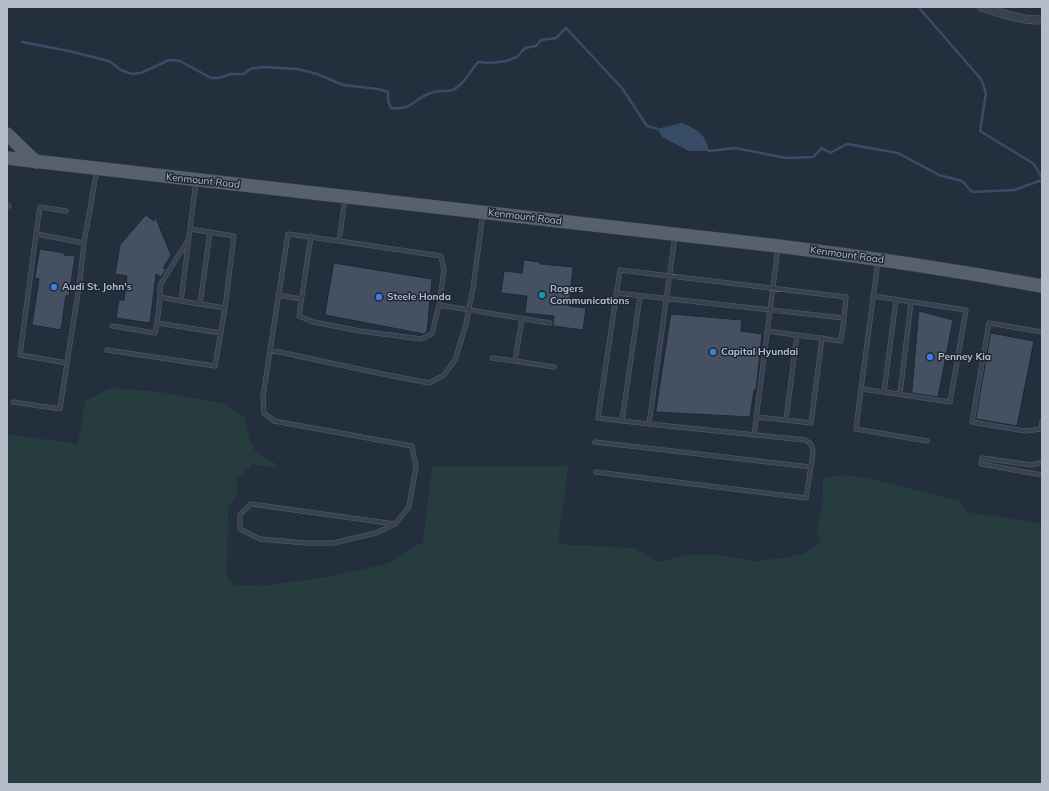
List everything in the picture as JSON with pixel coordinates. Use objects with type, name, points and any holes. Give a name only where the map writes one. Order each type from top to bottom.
[{"type":"main road","points":[[7,134],[36,162]]},
{"type":"main road","name":"Kenmount Road","points":[[7,158],[778,246],[958,271],[1042,286]]},
{"type":"street","points":[[981,7],[1007,15],[1042,20]]},
{"type":"lane","points":[[13,402],[60,408],[80,280],[84,244],[97,169]]},
{"type":"lane","points":[[181,301],[196,180]]},
{"type":"lane","points":[[339,241],[345,197]]},
{"type":"lane","points":[[66,211],[40,207],[20,355],[67,363]]},
{"type":"lane","points":[[270,350],[429,383],[444,375],[455,360],[466,324],[483,212]]},
{"type":"lane","points":[[106,350],[215,366],[225,308],[234,236],[190,229]]},
{"type":"lane","points":[[200,304],[210,232]]},
{"type":"lane","points":[[36,234],[84,244]]},
{"type":"lane","points":[[311,236],[299,316],[313,322],[360,331],[421,339],[432,334],[439,305],[444,270],[441,256],[311,236],[288,234],[263,396],[264,413],[274,421],[412,446],[416,467],[409,507],[395,524],[376,533],[333,543],[306,543],[260,538],[240,529],[240,515],[251,504],[395,524]]},
{"type":"lane","points":[[648,424],[675,234]]},
{"type":"lane","points":[[112,326],[155,333],[160,297],[160,285],[188,240]]},
{"type":"lane","points":[[754,435],[778,246]]},
{"type":"lane","points":[[878,259],[856,429],[927,441]]},
{"type":"lane","points":[[596,472],[806,498],[813,448],[810,443],[805,440],[598,418],[620,270],[846,297],[840,340],[767,331]]},
{"type":"lane","points":[[616,293],[844,318]]},
{"type":"lane","points":[[278,294],[301,299]]},
{"type":"lane","points":[[622,421],[640,296]]},
{"type":"lane","points":[[861,389],[950,402],[966,310],[873,296]]},
{"type":"lane","points":[[160,297],[225,308]]},
{"type":"lane","points":[[884,392],[896,300]]},
{"type":"lane","points":[[900,394],[911,302]]},
{"type":"lane","points":[[439,305],[550,323]]},
{"type":"lane","points":[[514,361],[522,319]]},
{"type":"lane","points":[[157,323],[221,333]]},
{"type":"lane","points":[[1042,332],[990,323],[972,422],[1025,431],[1041,428],[1042,421]]},
{"type":"lane","points":[[786,420],[797,335]]},
{"type":"lane","points":[[756,417],[811,423],[822,338]]},
{"type":"lane","points":[[492,358],[554,367]]},
{"type":"lane","points":[[595,442],[811,468]]},
{"type":"lane","points":[[1042,462],[1032,465],[982,458],[981,464],[1042,475]]},
{"type":"green space","points":[[110,388],[161,392],[226,404],[244,417],[251,443],[256,452],[276,464],[275,468],[252,464],[236,481],[238,493],[228,507],[227,577],[234,585],[262,586],[334,576],[388,563],[423,542],[432,466],[568,466],[558,544],[634,548],[657,562],[688,555],[717,555],[755,561],[783,558],[805,553],[822,542],[816,533],[822,509],[823,478],[844,475],[868,478],[959,501],[968,512],[1042,524],[1042,784],[7,784],[7,434],[78,444],[85,401]]},
{"type":"water","points":[[681,123],[700,132],[709,151],[689,151],[662,137],[658,129]]},
{"type":"building","points":[[146,215],[154,221],[155,216],[171,255],[163,268],[166,269],[161,277],[156,274],[150,323],[116,318],[119,300],[124,300],[127,276],[115,274],[120,245]]},
{"type":"building","name":"Audi St. John's","points":[[40,249],[75,256],[69,296],[66,295],[61,330],[32,325],[39,279],[35,278]]},
{"type":"building","name":"Rogers Communications","points":[[524,260],[540,262],[540,264],[573,267],[569,306],[586,308],[583,330],[553,326],[554,316],[525,313],[527,296],[501,293],[504,271],[522,273]]},
{"type":"building","name":"Steele Honda","points":[[334,263],[432,279],[427,332],[424,334],[325,315]]},
{"type":"building","name":"Penney Kia","points":[[919,311],[953,320],[938,397],[912,393]]},
{"type":"building","name":"Capital Hyundai","points":[[671,314],[742,320],[741,331],[762,334],[756,390],[754,390],[750,417],[656,412]]},
{"type":"building","points":[[991,333],[1034,341],[1017,426],[976,419]]},
{"type":"waterway","points":[[920,9],[981,79],[986,93],[980,131],[1034,164],[1042,178]]},
{"type":"waterway","points":[[22,42],[69,51],[109,61],[121,70],[132,74],[141,73],[169,60],[180,61],[211,78],[219,78],[230,74],[244,74],[250,69],[262,67],[298,69],[317,74],[343,85],[378,89],[388,92],[388,101],[391,108],[404,108],[425,95],[439,91],[450,91],[456,88],[478,62],[491,63],[506,61],[517,57],[525,48],[536,46],[541,40],[556,38],[566,28],[622,88],[647,126],[658,129]]},
{"type":"waterway","points":[[709,151],[735,148],[786,158],[813,157],[822,148],[830,153],[847,144],[898,153],[939,175],[962,181],[972,192],[1014,190],[1042,180]]},
{"type":"place","name":"Audi St. John's","points":[[54,287]]},
{"type":"place","name":"Rogers Communications","points":[[542,295]]},
{"type":"place","name":"Steele Honda","points":[[379,297]]},
{"type":"place","name":"Capital Hyundai","points":[[713,352]]},
{"type":"place","name":"Penney Kia","points":[[930,357]]}]
